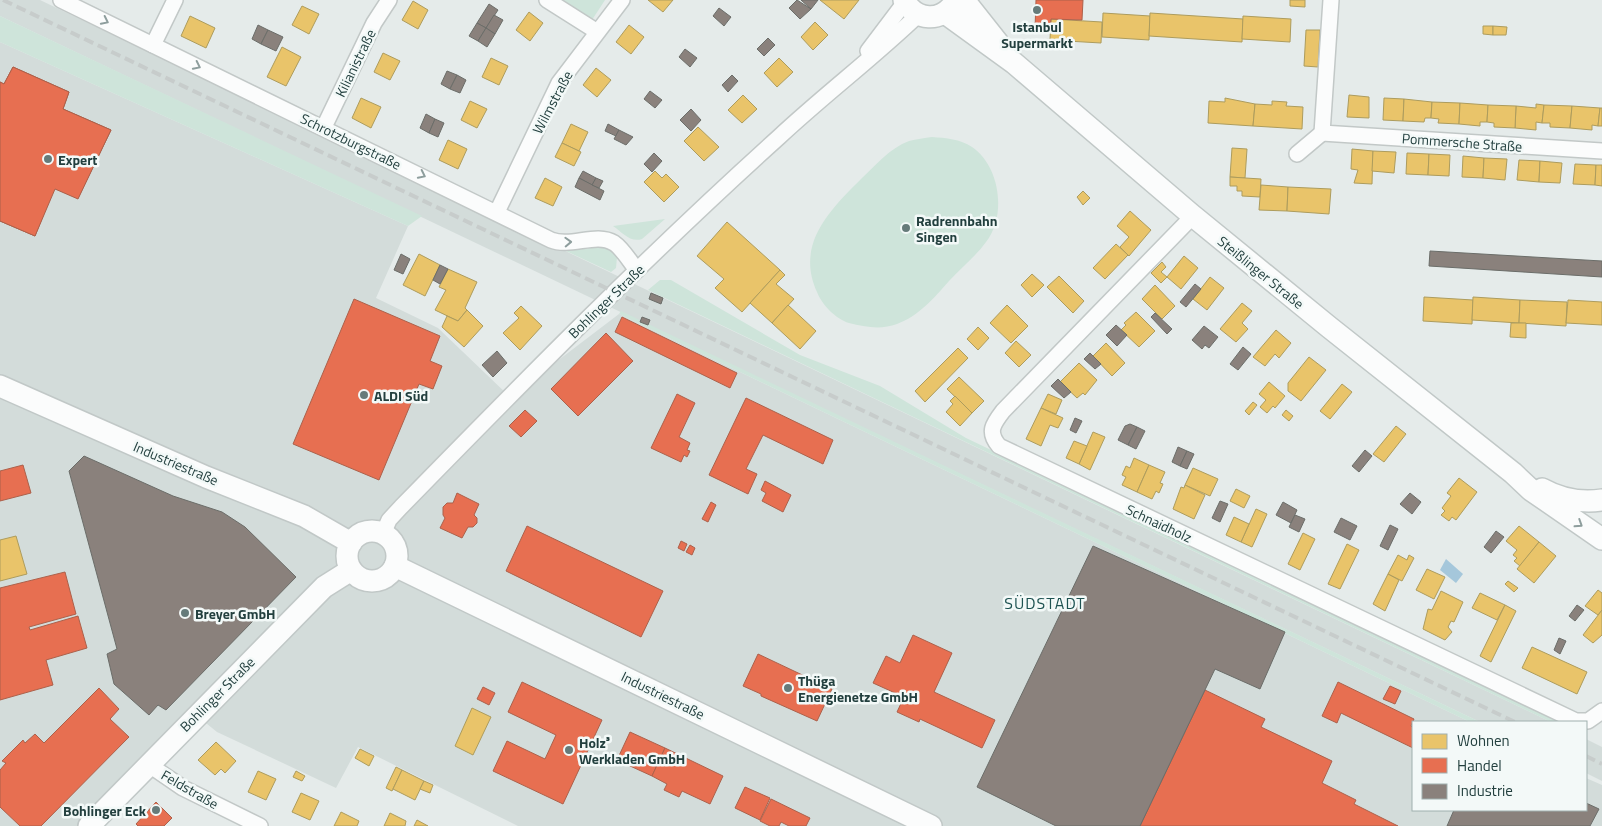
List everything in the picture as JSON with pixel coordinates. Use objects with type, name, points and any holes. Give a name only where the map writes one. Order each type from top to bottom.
[{"type":"street","name":"Schrotzburgstraße","points":[[61,0],[558,242],[601,239],[616,244],[637,270]]},
{"type":"street","points":[[153,45],[175,0]]},
{"type":"street","name":"Kilianistraße","points":[[324,127],[374,23],[389,0]]},
{"type":"street","points":[[547,0],[596,31]]},
{"type":"street","name":"Wilmstraße","points":[[497,212],[559,83],[596,31],[622,0]]},
{"type":"street","name":"Steißlinger Straße","points":[[964,0],[1014,63]]},
{"type":"street","points":[[1297,154],[1322,133],[1331,0]]},
{"type":"street","name":"Steißlinger Straße","points":[[909,6],[932,18],[950,7],[1193,216],[1328,327],[1513,473],[1531,490],[1602,540]]},
{"type":"street","name":"Bohlinger Straße","points":[[383,534],[389,520],[407,500],[637,270],[780,136],[844,82],[909,6]]},
{"type":"street","name":"Pommersche Straße","points":[[1322,133],[1602,150]]},
{"type":"street","name":"Schnaidholz","points":[[1193,216],[1003,411],[994,423],[991,432],[998,446],[1576,721],[1588,721],[1602,711]]},
{"type":"street","name":"Industriestraße","points":[[0,386],[206,477],[304,516],[351,543]]},
{"type":"street","name":"Steißlinger Straße","points":[[1513,473],[1556,497],[1582,501],[1602,500]]},
{"type":"street","points":[[367,532],[383,534],[395,548],[395,566],[388,575],[372,581],[364,580],[351,570],[347,557],[351,543],[361,534],[367,532]]},
{"type":"street","name":"Industriestraße","points":[[395,566],[931,826]]},
{"type":"street","name":"Bohlinger Straße","points":[[88,826],[324,587],[351,570]]},
{"type":"street","name":"Feldstraße","points":[[148,764],[183,788],[260,826]]},
{"type":"shaded area","points":[[0,0],[40,0],[1549,721],[1478,721],[0,16]]},
{"type":"shaded area","points":[[0,42],[408,226],[376,298],[438,328],[510,397],[619,314],[1468,721],[1412,721],[1412,811],[1587,811],[1587,778],[1602,785],[1602,826],[518,826],[358,747],[336,788],[217,732],[196,715],[89,826],[0,826]]},
{"type":"shaded area","points":[[1587,740],[1602,747],[1602,781],[1587,774]]},
{"type":"green space","points":[[554,0],[605,0],[590,23]]},
{"type":"green space","points":[[0,16],[422,216],[408,226],[0,42]]},
{"type":"green space","name":"Radrennbahn Singen","points":[[932,137],[963,142],[982,155],[994,178],[997,192],[997,218],[993,231],[978,252],[932,300],[905,321],[891,326],[873,327],[844,321],[834,315],[822,302],[811,275],[810,258],[813,243],[819,229],[838,203],[889,152],[909,141]]},
{"type":"green space","points":[[665,219],[642,239],[638,240],[626,236],[613,226]]},
{"type":"green space","points":[[600,247],[608,248],[617,257],[616,268],[611,272],[566,251]]},
{"type":"green space","points":[[660,280],[671,280],[800,355],[880,386],[966,438],[1559,721],[1549,721],[648,290]]},
{"type":"green space","points":[[621,311],[1478,721],[1468,721],[619,314]]},
{"type":"water","points":[[1446,559],[1463,574],[1456,583],[1440,570]]},
{"type":"building: Wohnen","points":[[648,0],[673,0],[663,12]]},
{"type":"building: Wohnen","points":[[820,0],[859,0],[844,19]]},
{"type":"building: Wohnen","points":[[1290,0],[1305,0],[1305,7],[1290,6]]},
{"type":"building: Wohnen","points":[[413,1],[428,10],[418,29],[402,20]]},
{"type":"building: Wohnen","points":[[302,6],[319,14],[309,34],[292,25]]},
{"type":"building: Wohnen","points":[[529,12],[543,23],[530,41],[516,30]]},
{"type":"building: Wohnen","points":[[1103,13],[1150,16],[1149,40],[1102,37]]},
{"type":"building: Wohnen","points":[[1150,13],[1243,19],[1242,42],[1149,36]]},
{"type":"building: Wohnen","points":[[190,16],[215,28],[206,48],[181,36]]},
{"type":"building: Wohnen","points":[[1243,16],[1291,19],[1290,42],[1242,39]]},
{"type":"building: Wohnen","points":[[1051,19],[1102,22],[1101,43],[1050,40]]},
{"type":"building: Wohnen","points":[[815,22],[828,35],[813,50],[801,37]]},
{"type":"building: Wohnen","points":[[629,25],[644,37],[631,54],[616,42]]},
{"type":"building: Wohnen","points":[[1483,26],[1493,26],[1493,35],[1483,34]]},
{"type":"building: Wohnen","points":[[1493,26],[1507,27],[1506,35],[1493,35]]},
{"type":"building: Wohnen","points":[[1306,30],[1320,30],[1318,67],[1304,66]]},
{"type":"building: Wohnen","points":[[282,47],[301,57],[286,86],[267,77]]},
{"type":"building: Wohnen","points":[[383,53],[400,61],[390,80],[374,72]]},
{"type":"building: Wohnen","points":[[491,58],[508,66],[499,85],[482,77]]},
{"type":"building: Wohnen","points":[[779,58],[793,72],[777,87],[764,73]]},
{"type":"building: Wohnen","points":[[596,68],[611,80],[597,97],[583,85]]},
{"type":"building: Wohnen","points":[[743,95],[757,109],[742,123],[728,110]]},
{"type":"building: Wohnen","points":[[1349,95],[1369,97],[1369,118],[1347,117]]},
{"type":"building: Wohnen","points":[[361,98],[381,107],[371,128],[352,118]]},
{"type":"building: Wohnen","points":[[1225,98],[1255,104],[1253,126],[1208,123],[1209,101],[1225,102]]},
{"type":"building: Wohnen","points":[[1384,98],[1404,99],[1403,121],[1383,120]]},
{"type":"building: Wohnen","points":[[1404,99],[1432,102],[1431,118],[1425,118],[1424,122],[1403,121]]},
{"type":"building: Wohnen","points":[[470,101],[487,109],[477,128],[461,120]]},
{"type":"building: Wohnen","points":[[1272,101],[1287,102],[1286,106],[1303,107],[1302,129],[1253,126],[1255,104],[1272,105]]},
{"type":"building: Wohnen","points":[[1432,102],[1460,103],[1459,124],[1438,123],[1439,119],[1431,118]]},
{"type":"building: Wohnen","points":[[1460,103],[1488,105],[1487,122],[1480,122],[1480,126],[1459,124]]},
{"type":"building: Wohnen","points":[[1536,104],[1544,105],[1542,123],[1536,122],[1536,130],[1515,128],[1516,106],[1536,108]]},
{"type":"building: Wohnen","points":[[1488,105],[1516,106],[1515,128],[1494,127],[1494,123],[1487,122]]},
{"type":"building: Wohnen","points":[[1544,105],[1572,106],[1570,128],[1550,127],[1550,123],[1542,123]]},
{"type":"building: Wohnen","points":[[1572,106],[1600,108],[1598,126],[1592,125],[1592,130],[1570,128]]},
{"type":"building: Wohnen","points":[[1600,108],[1602,108],[1602,126],[1598,126]]},
{"type":"building: Wohnen","points":[[571,124],[588,132],[579,151],[562,143]]},
{"type":"building: Wohnen","points":[[698,127],[719,147],[704,161],[684,141]]},
{"type":"building: Wohnen","points":[[448,140],[467,149],[458,169],[439,160]]},
{"type":"building: Wohnen","points":[[562,143],[581,152],[574,166],[555,157]]},
{"type":"building: Wohnen","points":[[1232,148],[1247,149],[1245,178],[1230,177]]},
{"type":"building: Wohnen","points":[[1352,149],[1373,151],[1372,184],[1354,183],[1358,170],[1351,169]]},
{"type":"building: Wohnen","points":[[1373,151],[1396,152],[1394,173],[1372,171]]},
{"type":"building: Wohnen","points":[[1407,153],[1429,154],[1428,175],[1406,174]]},
{"type":"building: Wohnen","points":[[1429,154],[1450,155],[1449,176],[1428,175]]},
{"type":"building: Wohnen","points":[[1463,156],[1484,158],[1483,178],[1462,177]]},
{"type":"building: Wohnen","points":[[1484,158],[1507,159],[1505,180],[1483,178]]},
{"type":"building: Wohnen","points":[[1519,160],[1540,161],[1539,182],[1517,180]]},
{"type":"building: Wohnen","points":[[1540,161],[1562,163],[1560,183],[1539,182]]},
{"type":"building: Wohnen","points":[[1575,164],[1596,165],[1595,185],[1573,184]]},
{"type":"building: Wohnen","points":[[1596,165],[1602,165],[1602,186],[1595,185]]},
{"type":"building: Wohnen","points":[[655,171],[662,178],[666,174],[679,187],[664,202],[644,182]]},
{"type":"building: Wohnen","points":[[1230,177],[1261,179],[1260,197],[1242,196],[1242,191],[1237,191],[1237,186],[1230,186]]},
{"type":"building: Wohnen","points":[[545,178],[562,187],[553,206],[535,198]]},
{"type":"building: Wohnen","points":[[1261,185],[1288,187],[1287,211],[1259,210]]},
{"type":"building: Wohnen","points":[[1288,187],[1331,189],[1329,214],[1287,211]]},
{"type":"building: Wohnen","points":[[1083,191],[1090,198],[1083,205],[1077,197]]},
{"type":"building: Wohnen","points":[[1130,211],[1151,230],[1129,256],[1120,247],[1129,237],[1117,226]]},
{"type":"building: Wohnen","points":[[727,222],[780,270],[742,312],[715,288],[724,279],[697,256]]},
{"type":"building: Wohnen","points":[[1116,244],[1128,255],[1105,279],[1093,268]]},
{"type":"building: Wohnen","points":[[419,254],[440,265],[425,296],[403,285]]},
{"type":"building: Wohnen","points":[[1184,256],[1198,268],[1181,289],[1167,277]]},
{"type":"building: Wohnen","points":[[1162,262],[1166,267],[1161,272],[1167,277],[1161,283],[1151,273]]},
{"type":"building: Wohnen","points":[[448,269],[477,282],[465,308],[467,310],[458,321],[435,310],[446,290],[439,287]]},
{"type":"building: Wohnen","points":[[780,270],[785,275],[776,284],[794,299],[772,323],[750,303]]},
{"type":"building: Wohnen","points":[[1032,274],[1044,285],[1032,297],[1021,285]]},
{"type":"building: Wohnen","points":[[1059,276],[1084,301],[1073,313],[1047,287]]},
{"type":"building: Wohnen","points":[[1210,277],[1224,288],[1207,310],[1193,299]]},
{"type":"building: Wohnen","points":[[1155,285],[1175,306],[1162,319],[1142,299]]},
{"type":"building: Wohnen","points":[[1424,297],[1473,300],[1472,324],[1423,321]]},
{"type":"building: Wohnen","points":[[1473,297],[1520,300],[1519,323],[1472,320]]},
{"type":"building: Wohnen","points":[[1520,300],[1567,302],[1566,326],[1519,323]]},
{"type":"building: Wohnen","points":[[1568,300],[1602,302],[1602,325],[1566,323]]},
{"type":"building: Wohnen","points":[[1242,303],[1252,311],[1242,323],[1248,329],[1236,342],[1220,329]]},
{"type":"building: Wohnen","points":[[788,305],[816,331],[800,349],[772,323]]},
{"type":"building: Wohnen","points":[[1007,305],[1028,326],[1011,343],[990,323]]},
{"type":"building: Wohnen","points":[[521,306],[542,326],[520,350],[503,333],[519,318],[514,313]]},
{"type":"building: Wohnen","points":[[467,310],[483,326],[464,347],[442,327],[447,316],[458,321]]},
{"type":"building: Wohnen","points":[[1136,312],[1155,331],[1139,347],[1121,330],[1126,325],[1124,323]]},
{"type":"building: Wohnen","points":[[1511,323],[1526,323],[1526,338],[1510,337]]},
{"type":"building: Wohnen","points":[[978,327],[989,338],[978,350],[967,339]]},
{"type":"building: Wohnen","points":[[1276,330],[1291,343],[1279,358],[1275,354],[1265,366],[1253,357]]},
{"type":"building: Wohnen","points":[[1016,341],[1031,355],[1019,367],[1005,353]]},
{"type":"building: Wohnen","points":[[1106,343],[1125,363],[1112,376],[1093,356]]},
{"type":"building: Wohnen","points":[[958,348],[968,358],[925,402],[915,391]]},
{"type":"building: Wohnen","points":[[1309,357],[1326,370],[1301,401],[1288,391],[1288,383]]},
{"type":"building: Wohnen","points":[[1079,363],[1097,380],[1085,395],[1083,393],[1077,398],[1060,382]]},
{"type":"building: Wohnen","points":[[959,377],[984,401],[972,413],[947,389]]},
{"type":"building: Wohnen","points":[[1269,382],[1285,396],[1275,408],[1273,406],[1267,413],[1260,407],[1266,400],[1259,394]]},
{"type":"building: Wohnen","points":[[1342,384],[1352,392],[1330,419],[1320,411]]},
{"type":"building: Wohnen","points":[[1048,394],[1062,400],[1056,414],[1041,408]]},
{"type":"building: Wohnen","points":[[955,396],[972,413],[960,426],[946,412],[953,404],[950,401]]},
{"type":"building: Wohnen","points":[[1253,402],[1257,405],[1249,415],[1245,411]]},
{"type":"building: Wohnen","points":[[1041,408],[1063,418],[1058,428],[1050,425],[1041,446],[1026,439]]},
{"type":"building: Wohnen","points":[[1286,410],[1293,416],[1289,421],[1282,415]]},
{"type":"building: Wohnen","points":[[1396,426],[1406,434],[1384,462],[1373,454]]},
{"type":"building: Wohnen","points":[[1093,432],[1105,437],[1090,470],[1079,464]]},
{"type":"building: Wohnen","points":[[1074,441],[1087,446],[1079,464],[1066,458]]},
{"type":"building: Wohnen","points":[[1134,458],[1149,465],[1137,492],[1122,485],[1126,477],[1122,475],[1126,466],[1130,468]]},
{"type":"building: Wohnen","points":[[1149,465],[1165,472],[1160,483],[1163,484],[1159,493],[1156,491],[1152,499],[1137,492]]},
{"type":"building: Wohnen","points":[[1193,468],[1218,479],[1210,496],[1185,485]]},
{"type":"building: Wohnen","points":[[1459,478],[1477,492],[1456,520],[1452,517],[1449,521],[1441,515],[1445,511],[1442,508],[1451,496],[1447,493]]},
{"type":"building: Wohnen","points":[[1185,485],[1205,495],[1194,519],[1173,509],[1181,487],[1184,488]]},
{"type":"building: Wohnen","points":[[1236,489],[1250,496],[1244,508],[1230,501]]},
{"type":"building: Wohnen","points":[[1256,509],[1267,514],[1252,547],[1241,542]]},
{"type":"building: Wohnen","points":[[1234,517],[1249,524],[1241,542],[1226,535]]},
{"type":"building: Wohnen","points":[[1519,526],[1539,542],[1520,566],[1514,561],[1517,558],[1513,555],[1517,550],[1506,541]]},
{"type":"building: Wohnen","points":[[1303,533],[1315,539],[1300,570],[1288,564]]},
{"type":"building: Wohnen","points":[[16,536],[27,574],[0,581],[0,540]]},
{"type":"building: Wohnen","points":[[1539,542],[1556,556],[1534,583],[1517,569]]},
{"type":"building: Wohnen","points":[[1347,544],[1359,550],[1340,589],[1328,584]]},
{"type":"building: Wohnen","points":[[1398,555],[1407,560],[1409,555],[1414,558],[1402,581],[1388,574]]},
{"type":"building: Wohnen","points":[[1427,569],[1445,577],[1434,599],[1416,590]]},
{"type":"building: Wohnen","points":[[1388,574],[1399,580],[1385,611],[1373,604]]},
{"type":"building: Wohnen","points":[[1508,581],[1518,588],[1514,592],[1505,584]]},
{"type":"building: Wohnen","points":[[1598,590],[1602,593],[1602,610],[1598,615],[1585,606]]},
{"type":"building: Wohnen","points":[[1441,591],[1463,602],[1454,622],[1451,621],[1448,627],[1452,632],[1445,640],[1423,629],[1428,609],[1432,610]]},
{"type":"building: Wohnen","points":[[1480,593],[1505,605],[1497,620],[1472,608]]},
{"type":"building: Wohnen","points":[[1505,605],[1516,611],[1491,662],[1480,656]]},
{"type":"building: Wohnen","points":[[1602,610],[1602,635],[1593,643],[1583,635]]},
{"type":"building: Wohnen","points":[[1532,647],[1587,672],[1577,694],[1522,668]]},
{"type":"building: Wohnen","points":[[472,708],[491,717],[473,755],[455,746]]},
{"type":"building: Wohnen","points":[[216,742],[236,761],[225,773],[221,769],[215,775],[198,760]]},
{"type":"building: Wohnen","points":[[360,749],[374,756],[369,766],[355,758]]},
{"type":"building: Wohnen","points":[[396,767],[402,770],[392,791],[386,788]]},
{"type":"building: Wohnen","points":[[402,770],[424,781],[415,800],[393,789]]},
{"type":"building: Wohnen","points":[[258,771],[276,779],[266,800],[248,792]]},
{"type":"building: Wohnen","points":[[296,771],[305,776],[302,781],[293,777]]},
{"type":"building: Wohnen","points":[[424,781],[433,785],[430,793],[420,789]]},
{"type":"building: Wohnen","points":[[301,793],[319,801],[310,820],[292,812]]},
{"type":"building: Wohnen","points":[[341,812],[359,821],[357,826],[334,826]]},
{"type":"building: Wohnen","points":[[390,813],[406,821],[405,826],[384,826]]},
{"type":"building: Wohnen","points":[[417,820],[428,826],[414,826]]},
{"type":"building: Handel","points":[[1036,0],[1083,0],[1082,20],[1051,19],[1050,30],[1035,29]]},
{"type":"building: Handel","name":"Expert","points":[[13,67],[69,92],[63,109],[111,130],[78,198],[54,188],[35,236],[0,221],[0,82],[4,84]]},
{"type":"building: Handel","name":"Expert","points":[[13,67],[69,92],[63,109],[111,130],[78,199],[55,189],[35,236],[0,221],[0,82],[4,84]]},
{"type":"building: Handel","name":"ALDI Süd","points":[[354,299],[440,336],[430,361],[442,366],[433,389],[419,384],[379,480],[293,444]]},
{"type":"building: Handel","points":[[622,317],[737,373],[730,388],[615,332]]},
{"type":"building: Handel","points":[[606,333],[633,361],[578,416],[551,389]]},
{"type":"building: Handel","points":[[677,394],[695,403],[679,437],[690,443],[687,450],[690,451],[687,457],[684,455],[681,462],[651,448]]},
{"type":"building: Handel","points":[[746,398],[833,440],[823,464],[763,435],[746,469],[757,474],[748,494],[709,475]]},
{"type":"building: Handel","points":[[525,410],[537,421],[521,437],[509,426]]},
{"type":"building: Handel","points":[[23,465],[31,493],[0,501],[0,471]]},
{"type":"building: Handel","points":[[765,481],[791,495],[783,512],[762,501],[766,493],[761,490]]},
{"type":"building: Handel","points":[[457,493],[479,504],[474,515],[477,518],[477,523],[473,527],[468,527],[462,538],[440,528],[445,518],[443,507],[447,503],[453,503]]},
{"type":"building: Handel","points":[[711,502],[716,505],[708,522],[702,519]]},
{"type":"building: Handel","points":[[527,526],[663,591],[641,637],[506,571]]},
{"type":"building: Handel","points":[[681,541],[687,544],[684,551],[678,548]]},
{"type":"building: Handel","points":[[690,545],[695,548],[692,555],[686,552]]},
{"type":"building: Handel","points":[[65,572],[76,614],[29,627],[30,630],[78,616],[87,648],[46,660],[53,685],[0,700],[0,588]]},
{"type":"building: Handel","points":[[913,635],[952,653],[934,692],[995,720],[982,748],[920,719],[919,722],[897,712],[904,697],[873,683],[886,656],[900,663]]},
{"type":"building: Handel","name":"Thüga Energienetze GmbH","points":[[758,654],[832,689],[817,721],[743,686]]},
{"type":"building: Handel","name":"Holz³ Werkladen GmbH","points":[[522,682],[602,720],[563,804],[493,771],[507,741],[545,759],[556,735],[508,712]]},
{"type":"building: Handel","points":[[1338,682],[1414,719],[1411,726],[1412,748],[1341,713],[1337,723],[1322,716]]},
{"type":"building: Handel","points":[[1390,686],[1401,691],[1395,704],[1383,699]]},
{"type":"building: Handel","points":[[483,687],[495,693],[489,705],[477,699]]},
{"type":"building: Handel","points":[[99,688],[119,709],[110,719],[129,737],[41,826],[20,826],[0,807],[0,770],[6,763],[2,761],[23,740],[25,743],[35,734],[44,743]]},
{"type":"building: Handel","points":[[1205,690],[1265,719],[1261,727],[1332,761],[1322,783],[1356,800],[1354,804],[1398,826],[1140,826]]},
{"type":"building: Handel","points":[[630,732],[665,748],[652,776],[617,760]]},
{"type":"building: Handel","points":[[665,748],[723,776],[710,804],[682,791],[679,797],[664,790],[667,784],[652,776]]},
{"type":"building: Handel","points":[[745,787],[770,798],[760,820],[735,808]]},
{"type":"building: Handel","points":[[771,799],[810,818],[806,826],[789,826],[781,822],[779,826],[770,826],[760,821]]},
{"type":"building: Handel","name":"Bohlinger Eck","points":[[156,802],[172,818],[164,826],[138,826],[136,824]]},
{"type":"building: Industrie","points":[[797,0],[811,9],[800,19],[789,8]]},
{"type":"building: Industrie","points":[[801,0],[818,0],[811,9]]},
{"type":"building: Industrie","points":[[489,4],[498,10],[486,28],[477,23]]},
{"type":"building: Industrie","points":[[719,8],[731,17],[724,26],[713,16]]},
{"type":"building: Industrie","points":[[494,15],[503,20],[495,34],[486,28]]},
{"type":"building: Industrie","points":[[477,23],[486,28],[478,41],[469,36]]},
{"type":"building: Industrie","points":[[258,25],[268,30],[261,44],[252,39]]},
{"type":"building: Industrie","points":[[486,28],[495,34],[487,47],[478,41]]},
{"type":"building: Industrie","points":[[268,30],[283,37],[276,51],[261,44]]},
{"type":"building: Industrie","points":[[768,38],[775,45],[764,56],[757,49]]},
{"type":"building: Industrie","points":[[685,49],[697,58],[690,67],[679,57]]},
{"type":"building: Industrie","points":[[447,71],[457,75],[450,89],[441,84]]},
{"type":"building: Industrie","points":[[457,75],[466,80],[460,93],[450,89]]},
{"type":"building: Industrie","points":[[732,75],[738,81],[728,92],[722,85]]},
{"type":"building: Industrie","points":[[650,91],[662,100],[655,108],[644,99]]},
{"type":"building: Industrie","points":[[691,109],[701,120],[691,131],[680,120]]},
{"type":"building: Industrie","points":[[426,114],[435,119],[429,133],[420,128]]},
{"type":"building: Industrie","points":[[435,119],[444,123],[438,137],[429,133]]},
{"type":"building: Industrie","points":[[608,124],[619,130],[616,136],[605,131]]},
{"type":"building: Industrie","points":[[619,130],[633,137],[626,145],[614,139]]},
{"type":"building: Industrie","points":[[654,153],[662,161],[652,172],[644,164]]},
{"type":"building: Industrie","points":[[583,171],[596,178],[592,185],[579,178]]},
{"type":"building: Industrie","points":[[579,178],[604,191],[600,200],[575,187]]},
{"type":"building: Industrie","points":[[596,178],[603,181],[599,188],[592,185]]},
{"type":"building: Industrie","points":[[1430,251],[1602,261],[1602,277],[1429,266]]},
{"type":"building: Industrie","points":[[401,254],[410,259],[403,274],[394,270]]},
{"type":"building: Industrie","points":[[440,265],[448,269],[440,284],[433,280]]},
{"type":"building: Industrie","points":[[1195,284],[1201,289],[1186,307],[1180,302]]},
{"type":"building: Industrie","points":[[651,293],[663,298],[661,304],[649,299]]},
{"type":"building: Industrie","points":[[1155,313],[1172,329],[1167,334],[1151,317]]},
{"type":"building: Industrie","points":[[642,317],[650,320],[648,325],[640,322]]},
{"type":"building: Industrie","points":[[1116,325],[1127,335],[1117,346],[1106,335]]},
{"type":"building: Industrie","points":[[1204,326],[1218,337],[1209,348],[1205,345],[1202,349],[1192,340]]},
{"type":"building: Industrie","points":[[1243,347],[1251,354],[1238,370],[1230,364]]},
{"type":"building: Industrie","points":[[497,351],[507,363],[493,377],[482,365]]},
{"type":"building: Industrie","points":[[1090,353],[1101,364],[1095,369],[1084,359]]},
{"type":"building: Industrie","points":[[1058,379],[1071,392],[1064,398],[1051,386]]},
{"type":"building: Industrie","points":[[1075,418],[1082,421],[1076,433],[1070,430]]},
{"type":"building: Industrie","points":[[1130,424],[1137,427],[1128,445],[1118,440],[1125,426]]},
{"type":"building: Industrie","points":[[1137,427],[1145,431],[1136,449],[1128,445]]},
{"type":"building: Industrie","points":[[1178,447],[1187,451],[1180,466],[1172,462]]},
{"type":"building: Industrie","points":[[1365,450],[1372,456],[1359,472],[1352,466]]},
{"type":"building: Industrie","points":[[1187,451],[1194,454],[1187,469],[1180,466]]},
{"type":"building: Industrie","name":"Breyer GmbH","points":[[84,456],[173,496],[222,512],[245,527],[296,577],[166,710],[158,705],[149,715],[114,684],[107,654],[117,649],[69,471]]},
{"type":"building: Industrie","points":[[1410,493],[1421,502],[1412,514],[1400,504]]},
{"type":"building: Industrie","points":[[1220,501],[1228,504],[1220,522],[1212,518]]},
{"type":"building: Industrie","points":[[1283,502],[1297,510],[1291,523],[1276,515]]},
{"type":"building: Industrie","points":[[1295,515],[1305,519],[1299,532],[1289,527]]},
{"type":"building: Industrie","points":[[1341,518],[1357,526],[1350,540],[1334,532]]},
{"type":"building: Industrie","points":[[1390,525],[1398,529],[1388,550],[1380,546]]},
{"type":"building: Industrie","points":[[1496,531],[1504,537],[1491,553],[1484,547]]},
{"type":"building: Industrie","points":[[1093,546],[1285,632],[1260,689],[1215,669],[1140,826],[1056,826],[977,787]]},
{"type":"building: Industrie","points":[[1577,605],[1584,610],[1575,621],[1569,616]]},
{"type":"building: Industrie","points":[[1559,638],[1566,641],[1560,654],[1554,650]]},
{"type":"building: Industrie","points":[[1587,803],[1599,809],[1590,826],[1447,826],[1454,811],[1587,811]]},
{"type":"railway","points":[[3,0],[1513,721]]},
{"type":"railway","points":[[1587,756],[1602,764]]},
{"type":"place","name":"Istanbul Supermarkt","points":[[1037,10]]},
{"type":"place","name":"Expert","points":[[48,159]]},
{"type":"place","name":"Radrennbahn Singen","points":[[906,228]]},
{"type":"place","name":"ALDI Süd","points":[[364,395]]},
{"type":"place","name":"Breyer GmbH","points":[[185,613]]},
{"type":"place","name":"Thüga Energienetze GmbH","points":[[788,688]]},
{"type":"place","name":"Holz³ Werkladen GmbH","points":[[569,750]]},
{"type":"place","name":"Bohlinger Eck","points":[[156,810]]},
{"type":"district","name":"SÜDSTADT","points":[[1045,603]]}]
